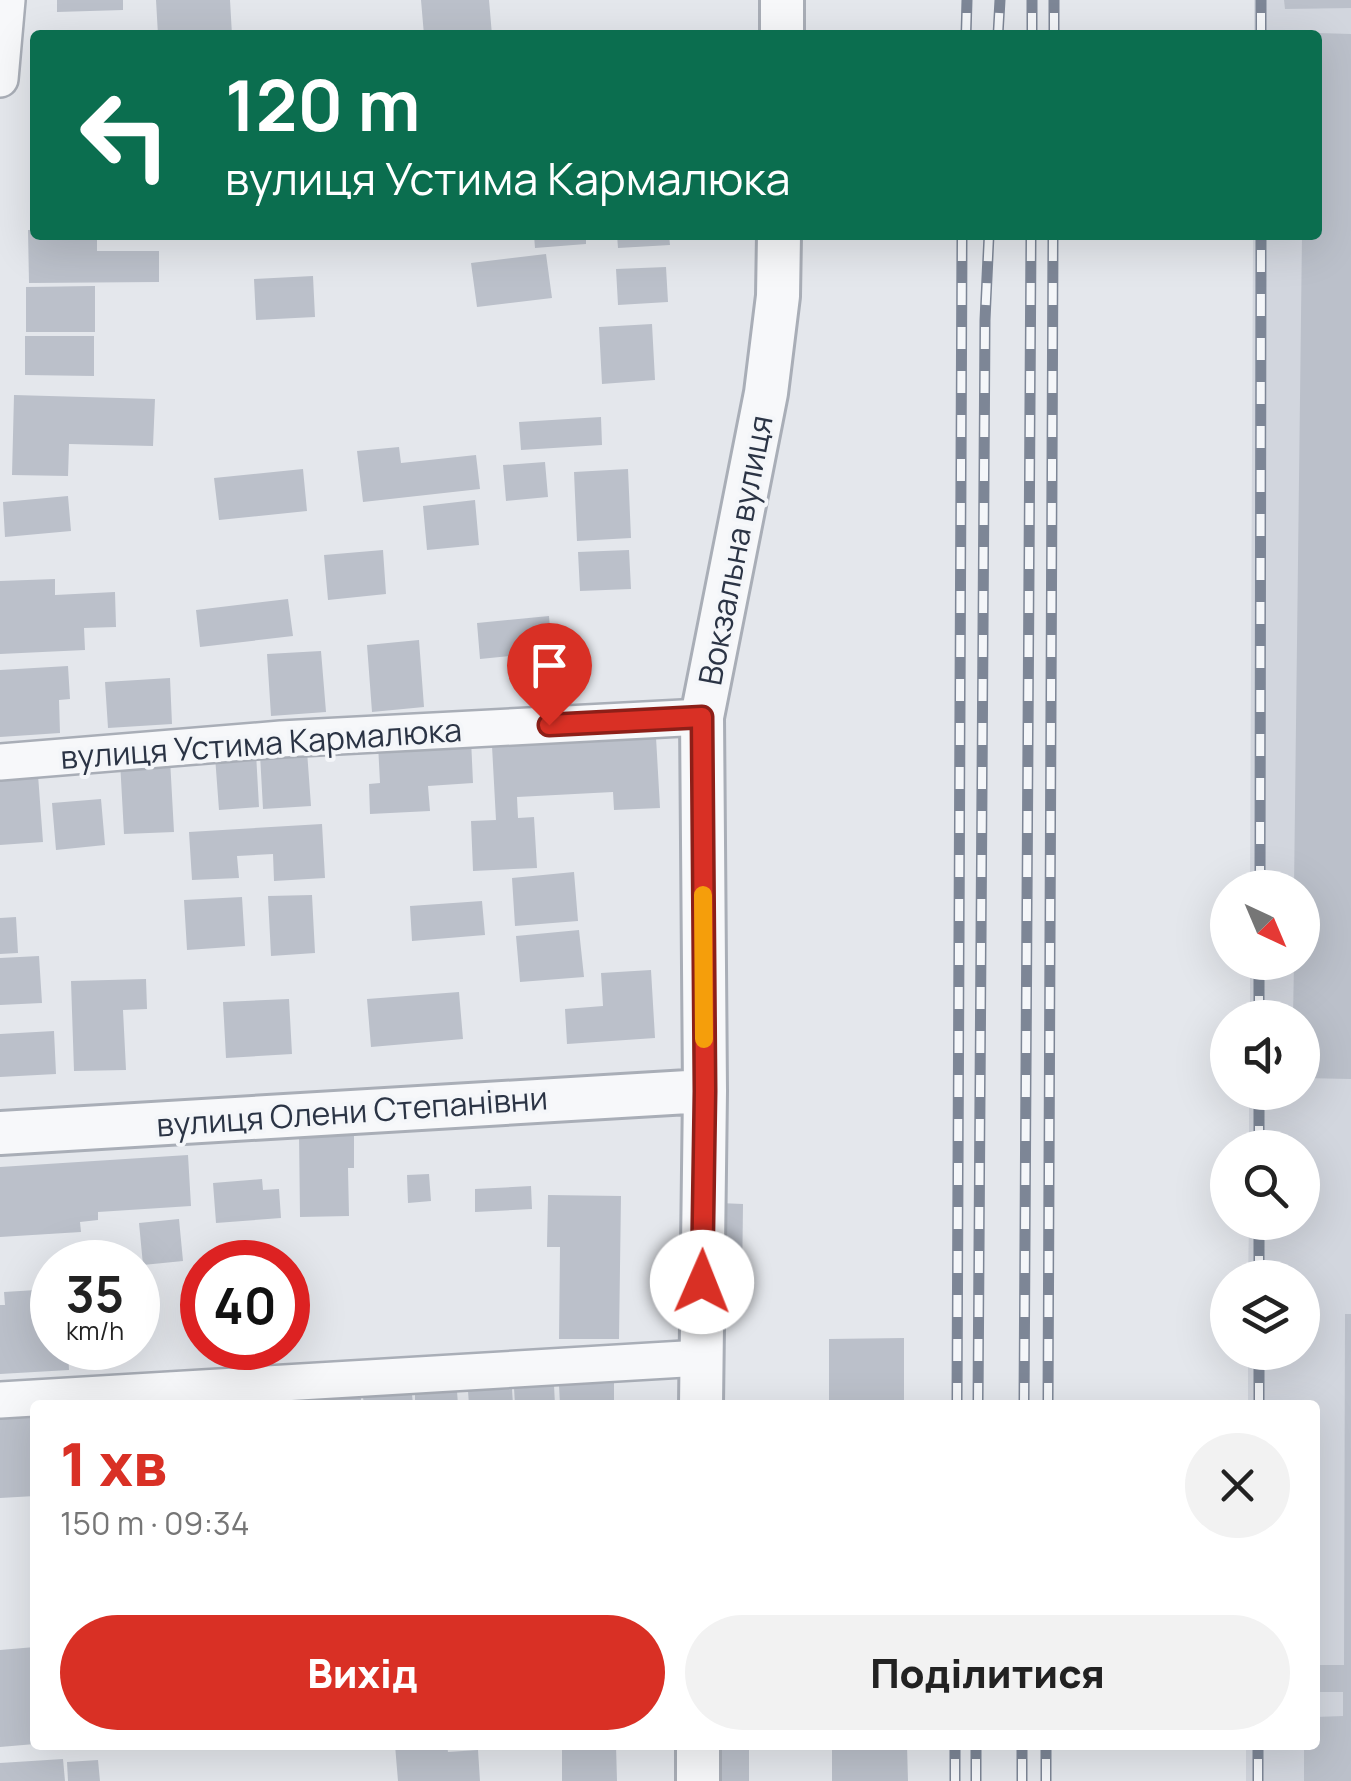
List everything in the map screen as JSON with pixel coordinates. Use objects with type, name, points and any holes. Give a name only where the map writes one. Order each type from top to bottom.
[{"type":"street","points":[[0,79],[7,0]]},
{"type":"street","points":[[782,0],[782,30]]},
{"type":"street","name":"Вокзальна вулиця","points":[[701,1400],[705,1091],[702,717],[766,392],[778,296],[779,240]]},
{"type":"street","name":"вулиця Устима Кармалюка","points":[[0,762],[282,739],[702,717]]},
{"type":"street","name":"вулиця Олени Степанівни","points":[[0,1132],[705,1091]]},
{"type":"street","points":[[0,1400],[701,1358]]},
{"type":"street","points":[[698,1750],[698,1781]]},
{"type":"shaded area","points":[[1254,0],[1351,0],[1351,1781],[1246,1781],[1246,1750],[1320,1750],[1320,1400],[1248,1400],[1248,1370],[1320,1370],[1320,1260],[1248,1260],[1249,1240],[1320,1240],[1320,1130],[1249,1130],[1249,1110],[1320,1110],[1320,1000],[1250,1000],[1250,980],[1320,980],[1320,870],[1250,870],[1253,240],[1322,240],[1322,30],[1254,30]]},
{"type":"building","points":[[57,0],[123,0],[123,10],[57,12]]},
{"type":"building","points":[[156,0],[230,0],[232,30],[158,30]]},
{"type":"building","points":[[421,0],[489,0],[492,30],[424,30]]},
{"type":"building","points":[[1284,0],[1351,0],[1351,8],[1285,9]]},
{"type":"building","points":[[1322,33],[1351,34],[1351,1079],[1320,1078],[1320,1000],[1293,1000],[1294,980],[1320,980],[1320,870],[1294,870],[1302,240],[1322,240]]},
{"type":"building","points":[[28,230],[30,240],[97,240],[97,251],[159,251],[159,282],[29,283]]},
{"type":"building","points":[[534,240],[586,240],[586,244],[535,248]]},
{"type":"building","points":[[617,240],[670,240],[670,245],[618,248]]},
{"type":"building","points":[[546,254],[552,298],[477,307],[471,263]]},
{"type":"building","points":[[666,267],[668,302],[618,305],[616,269]]},
{"type":"building","points":[[313,276],[315,317],[256,320],[254,279]]},
{"type":"building","points":[[95,286],[95,332],[26,332],[26,287]]},
{"type":"building","points":[[652,324],[655,380],[602,384],[599,327]]},
{"type":"building","points":[[25,336],[94,336],[94,376],[25,375]]},
{"type":"building","points":[[14,395],[155,399],[153,446],[69,444],[68,476],[12,475]]},
{"type":"building","points":[[601,417],[602,445],[521,450],[519,422]]},
{"type":"building","points":[[399,447],[401,463],[476,455],[480,489],[363,502],[357,451]]},
{"type":"building","points":[[545,462],[548,497],[506,501],[503,465]]},
{"type":"building","points":[[303,469],[307,511],[219,520],[214,478]]},
{"type":"building","points":[[628,469],[631,538],[577,541],[574,472]]},
{"type":"building","points":[[68,496],[71,531],[5,537],[3,502]]},
{"type":"building","points":[[475,500],[479,545],[427,550],[423,506]]},
{"type":"building","points":[[383,550],[386,594],[328,600],[324,555]]},
{"type":"building","points":[[629,550],[631,589],[580,591],[578,552]]},
{"type":"building","points":[[55,579],[55,595],[115,592],[116,627],[84,628],[85,650],[0,654],[0,581]]},
{"type":"building","points":[[288,599],[293,636],[200,647],[196,610]]},
{"type":"building","points":[[549,616],[552,652],[480,659],[477,623]]},
{"type":"building","points":[[419,640],[424,707],[372,712],[367,645]]},
{"type":"building","points":[[321,651],[326,712],[271,716],[267,654]]},
{"type":"building","points":[[68,666],[70,699],[59,700],[60,733],[0,737],[0,670]]},
{"type":"building","points":[[170,678],[172,724],[108,728],[105,682]]},
{"type":"building","points":[[656,737],[660,808],[614,810],[613,792],[517,797],[518,818],[534,817],[537,868],[473,871],[471,821],[496,820],[492,746]]},
{"type":"building","points":[[471,739],[473,783],[428,786],[430,811],[370,814],[369,784],[380,783],[378,744]]},
{"type":"building","points":[[307,751],[311,806],[263,809],[260,754]]},
{"type":"building","points":[[256,753],[259,807],[219,810],[215,756]]},
{"type":"building","points":[[170,759],[174,832],[124,834],[120,761]]},
{"type":"building","points":[[38,775],[43,842],[0,845],[0,778]]},
{"type":"building","points":[[101,799],[105,845],[56,850],[52,803]]},
{"type":"building","points":[[322,824],[325,878],[274,881],[273,854],[237,856],[239,878],[192,880],[189,832]]},
{"type":"building","points":[[574,872],[578,921],[515,926],[512,878]]},
{"type":"building","points":[[312,895],[315,953],[271,956],[268,896]]},
{"type":"building","points":[[242,897],[245,946],[187,950],[184,900]]},
{"type":"building","points":[[482,901],[485,935],[412,941],[410,906]]},
{"type":"building","points":[[16,917],[18,953],[0,954],[0,918]]},
{"type":"building","points":[[579,930],[584,977],[520,982],[516,936]]},
{"type":"building","points":[[39,956],[42,1003],[0,1005],[0,958]]},
{"type":"building","points":[[651,970],[655,1038],[567,1044],[565,1009],[603,1006],[601,973]]},
{"type":"building","points":[[146,979],[147,1009],[123,1010],[126,1070],[74,1071],[71,981]]},
{"type":"building","points":[[459,992],[463,1039],[371,1047],[367,999]]},
{"type":"building","points":[[289,999],[292,1054],[226,1058],[223,1002]]},
{"type":"building","points":[[54,1031],[56,1074],[0,1077],[0,1034]]},
{"type":"building","points":[[299,1133],[354,1133],[354,1168],[348,1168],[349,1216],[300,1217]]},
{"type":"building","points":[[188,1155],[191,1206],[98,1212],[98,1220],[80,1222],[81,1232],[0,1237],[0,1167]]},
{"type":"building","points":[[429,1174],[431,1201],[408,1203],[407,1175]]},
{"type":"building","points":[[262,1179],[263,1190],[279,1189],[281,1218],[216,1223],[213,1183]]},
{"type":"building","points":[[531,1186],[532,1209],[475,1212],[475,1189]]},
{"type":"building","points":[[548,1195],[621,1196],[619,1339],[559,1339],[560,1247],[547,1247]]},
{"type":"building","points":[[719,1203],[743,1204],[742,1285],[717,1285]]},
{"type":"building","points":[[179,1219],[180,1261],[160,1263],[160,1240],[141,1240],[139,1223]]},
{"type":"building","points":[[30,1290],[30,1370],[69,1370],[0,1374],[0,1305],[5,1305],[4,1292]]},
{"type":"building","points":[[1345,1314],[1351,1314],[1351,1781],[1304,1781],[1304,1750],[1320,1750],[1320,1717],[1343,1716],[1343,1692],[1320,1692],[1320,1665],[1344,1665]]},
{"type":"building","points":[[904,1338],[904,1400],[829,1400],[829,1339]]},
{"type":"building","points":[[614,1383],[614,1400],[560,1400],[559,1385]]},
{"type":"building","points":[[554,1385],[555,1400],[515,1400],[514,1388]]},
{"type":"building","points":[[512,1389],[513,1400],[469,1400],[468,1391]]},
{"type":"building","points":[[457,1391],[458,1400],[415,1400],[415,1394]]},
{"type":"building","points":[[412,1394],[413,1400],[363,1400],[363,1397]]},
{"type":"building","points":[[361,1397],[361,1400],[303,1400]]},
{"type":"building","points":[[30,1415],[30,1496],[0,1498],[0,1417]]},
{"type":"building","points":[[30,1647],[30,1744],[0,1747],[0,1650]]},
{"type":"building","points":[[395,1750],[478,1750],[480,1781],[398,1781]]},
{"type":"building","points":[[562,1750],[616,1750],[617,1781],[562,1781]]},
{"type":"building","points":[[721,1750],[749,1750],[749,1781],[721,1781]]},
{"type":"building","points":[[832,1750],[907,1750],[908,1781],[832,1781]]},
{"type":"building","points":[[63,1759],[65,1781],[0,1781],[0,1763]]},
{"type":"building","points":[[98,1760],[100,1781],[68,1781],[67,1762]]},
{"type":"railway","points":[[966,30],[967,0]]},
{"type":"railway","points":[[998,30],[1000,0]]},
{"type":"railway","points":[[1032,0],[1032,30]]},
{"type":"railway","points":[[1054,0],[1054,30]]},
{"type":"railway","points":[[1261,0],[1261,30]]},
{"type":"railway","points":[[957,1400],[962,240]]},
{"type":"railway","points":[[978,1400],[985,320],[989,240]]},
{"type":"railway","points":[[1024,1400],[1031,240]]},
{"type":"railway","points":[[1048,1400],[1053,240]]},
{"type":"railway","points":[[1260,870],[1261,240]]},
{"type":"railway","points":[[1259,980],[1259,1000]]},
{"type":"railway","points":[[1259,1110],[1259,1130]]},
{"type":"railway","points":[[1259,1240],[1259,1260]]},
{"type":"railway","points":[[1259,1370],[1259,1400]]},
{"type":"railway","points":[[955,1750],[955,1781]]},
{"type":"railway","points":[[976,1750],[976,1781]]},
{"type":"railway","points":[[1022,1750],[1022,1781]]},
{"type":"railway","points":[[1046,1750],[1046,1781]]},
{"type":"railway","points":[[1258,1750],[1258,1781]]},
{"type":"slow traffic","points":[[703,895],[704,1039]]},
{"type":"route","points":[[549,725],[702,717],[702,1282]]}]
